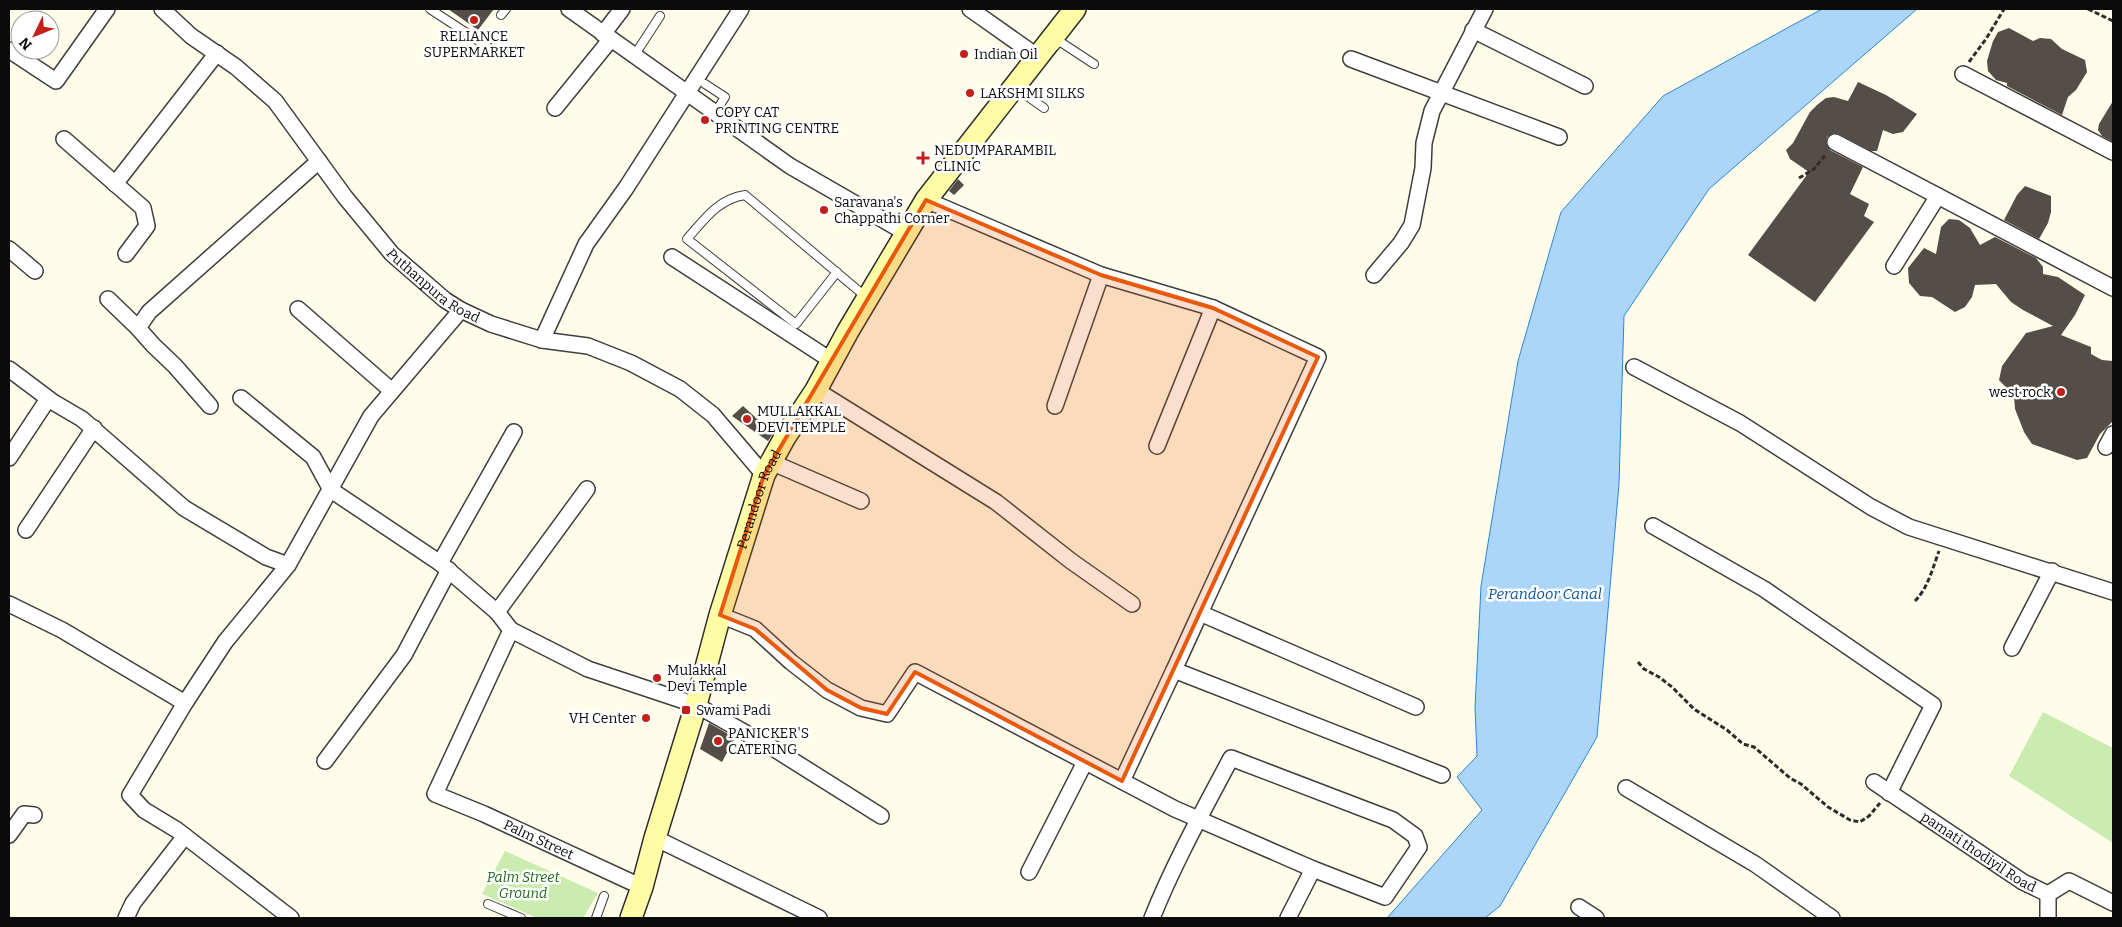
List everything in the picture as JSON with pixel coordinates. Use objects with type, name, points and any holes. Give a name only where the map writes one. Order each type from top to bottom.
[{"type":"main road","name":"Perandoor Road","points":[[631,918],[696,705],[720,615],[768,468],[785,437],[816,390],[926,200],[1076,9]]},
{"type":"street","points":[[9,50],[56,81],[107,9]]},
{"type":"street","name":"Puthanpura Road","points":[[162,9],[191,36],[236,67],[275,102],[392,254],[445,300],[491,324],[542,340],[588,346],[631,363],[680,389],[713,415],[768,468]]},
{"type":"street","points":[[569,9],[790,166],[906,233]]},
{"type":"street","points":[[555,108],[607,36],[622,9]]},
{"type":"street","points":[[542,340],[586,244],[626,188],[741,9]]},
{"type":"street","points":[[970,9],[1038,57]]},
{"type":"street","points":[[1374,275],[1401,243],[1412,225],[1423,168],[1424,144],[1432,111],[1485,9]]},
{"type":"street","points":[[1473,30],[1585,86]]},
{"type":"street","points":[[115,184],[217,54]]},
{"type":"street","points":[[1351,59],[1559,137]]},
{"type":"street","points":[[1963,74],[2113,152]]},
{"type":"street","points":[[64,139],[143,208],[147,226],[126,254]]},
{"type":"street","points":[[1835,142],[2113,288]]},
{"type":"street","points":[[138,328],[149,312],[319,161]]},
{"type":"street","points":[[1894,266],[1938,196]]},
{"type":"street","points":[[926,200],[1101,275],[1213,308],[1318,357],[1122,781]]},
{"type":"street","points":[[9,249],[35,271]]},
{"type":"street","points":[[672,257],[832,361]]},
{"type":"street","points":[[1056,406],[1101,275]]},
{"type":"street","points":[[108,299],[176,366],[210,406]]},
{"type":"street","points":[[1157,446],[1213,308]]},
{"type":"street","points":[[298,309],[392,391]]},
{"type":"street","points":[[291,918],[185,836],[144,810],[130,795],[185,702],[225,642],[288,565],[371,416],[461,310]]},
{"type":"street","points":[[1634,367],[1740,423],[1870,507],[1909,527],[2113,592]]},
{"type":"street","points":[[9,369],[48,399],[94,428],[184,508],[266,557],[288,565]]},
{"type":"street","points":[[816,390],[996,502],[1071,561],[1132,604]]},
{"type":"street","points":[[241,398],[313,457],[331,490],[445,567],[497,612],[511,630],[588,669],[696,705],[776,750],[881,816]]},
{"type":"street","points":[[9,458],[48,399]]},
{"type":"street","points":[[26,530],[94,428]]},
{"type":"street","points":[[324,760],[404,656],[445,567],[514,432]]},
{"type":"street","points":[[2106,447],[2113,434]]},
{"type":"street","points":[[768,468],[861,501]]},
{"type":"street","points":[[497,612],[587,489]]},
{"type":"street","points":[[1653,526],[1764,589],[1933,705],[1889,793]]},
{"type":"street","points":[[2012,648],[2052,571]]},
{"type":"street","points":[[9,604],[62,630],[185,702]]},
{"type":"street","points":[[1200,613],[1416,707]]},
{"type":"street","points":[[720,615],[755,629],[791,662],[827,690],[861,708],[887,714],[915,672],[1175,809],[1199,818],[1313,869],[1386,897],[1419,848],[1415,836],[1394,820],[1231,758],[1199,818],[1161,895],[1152,918]]},
{"type":"street","name":"Palm Street","points":[[511,630],[435,794],[484,814],[642,887]]},
{"type":"street","points":[[1174,670],[1442,775]]},
{"type":"street","points":[[1029,872],[1085,762]]},
{"type":"street","name":"pamati thodiyil Road","points":[[1874,782],[2023,882],[2048,894],[2069,881],[2113,903]]},
{"type":"street","points":[[1626,788],[1755,864],[1832,918]]},
{"type":"street","points":[[9,835],[24,814],[34,815]]},
{"type":"street","points":[[126,918],[133,903],[185,836]]},
{"type":"street","points":[[655,838],[819,918]]},
{"type":"street","points":[[1288,918],[1313,869]]},
{"type":"street","points":[[2048,894],[2048,918]]},
{"type":"street","points":[[1579,907],[1596,918]]},
{"type":"lane","points":[[430,9],[488,48]]},
{"type":"lane","points":[[634,56],[660,16]]},
{"type":"lane","points":[[1038,57],[1044,62],[1059,41],[1094,64]]},
{"type":"lane","points":[[705,84],[725,97],[715,113]]},
{"type":"lane","points":[[1015,86],[1044,108]]},
{"type":"lane","points":[[837,272],[796,324],[687,239],[712,210],[733,197],[745,196],[837,272],[867,299]]},
{"type":"lane","points":[[596,918],[604,896]]},
{"type":"lane","points":[[488,904],[521,918]]},
{"type":"path","points":[[1963,74],[1972,56],[1986,39],[2004,9]]},
{"type":"path","points":[[2088,9],[2113,21]]},
{"type":"path","points":[[1799,178],[1814,169],[1835,142]]},
{"type":"path","points":[[1915,601],[1929,580],[1942,538]]},
{"type":"path","points":[[1638,662],[1644,669],[1660,677],[1694,708],[1732,733],[1744,744],[1754,747],[1828,807],[1850,820],[1860,822],[1869,816],[1889,793]]},
{"type":"highlighted area","points":[[926,200],[1101,275],[1213,308],[1318,357],[1122,781],[915,672],[887,714],[861,708],[827,690],[755,629],[720,615],[764,475]]},
{"type":"green space","points":[[2043,712],[2113,748],[2113,843],[2009,776]]},
{"type":"green space","name":"Palm Street Ground","points":[[505,851],[598,893],[583,918],[537,918],[482,894]]},
{"type":"water","name":"Perandoor Canal","points":[[1822,9],[1917,9],[1709,189],[1624,316],[1619,484],[1597,737],[1500,906],[1485,918],[1387,918],[1482,810],[1457,777],[1477,756],[1475,707],[1481,586],[1518,361],[1561,212],[1663,96]]},
{"type":"building","name":"RELIANCE SUPERMARKET","points":[[448,9],[494,9],[478,30]]},
{"type":"building","points":[[2009,28],[2033,41],[2040,38],[2051,39],[2062,49],[2085,60],[2087,72],[2076,90],[2068,97],[2062,115],[2007,86],[2007,83],[1996,80],[1988,71],[1987,61],[1993,41],[1998,32]]},
{"type":"building","points":[[1858,82],[1886,95],[1917,114],[1903,132],[1893,134],[1883,130],[1877,151],[1871,151],[1839,134],[1834,133],[1827,137],[1826,143],[1830,150],[1863,167],[1850,194],[1869,204],[1864,216],[1874,222],[1815,302],[1748,255],[1809,172],[1790,159],[1786,150],[1793,143],[1810,112],[1826,98],[1834,97],[1848,101]]},
{"type":"building","points":[[2113,101],[2113,142],[2102,136],[2098,130],[2099,124]]},
{"type":"building","points":[[958,179],[964,185],[954,195],[949,191]]},
{"type":"building","points":[[2025,186],[2051,196],[2051,212],[2048,223],[2039,239],[2004,220],[2017,195]]},
{"type":"building","points":[[1949,219],[1959,220],[1970,228],[1980,245],[1995,237],[2036,258],[2043,267],[2043,274],[2058,277],[2085,295],[2075,315],[2061,335],[2091,347],[2091,354],[2102,360],[2113,361],[2113,421],[2100,434],[2087,458],[2077,460],[2032,444],[2024,432],[2015,409],[2014,396],[1999,380],[2002,366],[2026,333],[2053,326],[2011,302],[1996,284],[1975,285],[1972,297],[1965,307],[1955,312],[1932,297],[1920,296],[1909,283],[1908,268],[1924,248],[1936,254],[1941,227]]},
{"type":"building","name":"MULLAKKAL DEVI TEMPLE","points":[[743,406],[773,433],[768,441],[732,416]]},
{"type":"building","name":"PANICKER'S CATERING","points":[[709,723],[735,738],[722,762],[700,749]]},
{"type":"place","name":"RELIANCE SUPERMARKET","points":[[474,20]]},
{"type":"place","name":"Indian Oil","points":[[964,54]]},
{"type":"place","name":"LAKSHMI SILKS","points":[[970,93]]},
{"type":"place","name":"COPY CAT PRINTING CENTRE","points":[[705,120]]},
{"type":"place","name":"NEDUMPARAMBIL CLINIC","points":[[923,158]]},
{"type":"place","name":"Saravana's Chappathi Corner","points":[[824,210]]},
{"type":"place","name":"west rock","points":[[2061,392]]},
{"type":"place","name":"MULLAKKAL DEVI TEMPLE","points":[[747,419]]},
{"type":"place","name":"Mulakkal Devi Temple","points":[[657,678]]},
{"type":"place","name":"Swami Padi","points":[[686,710]]},
{"type":"place","name":"VH Center","points":[[646,718]]},
{"type":"place","name":"PANICKER'S CATERING","points":[[718,741]]}]
